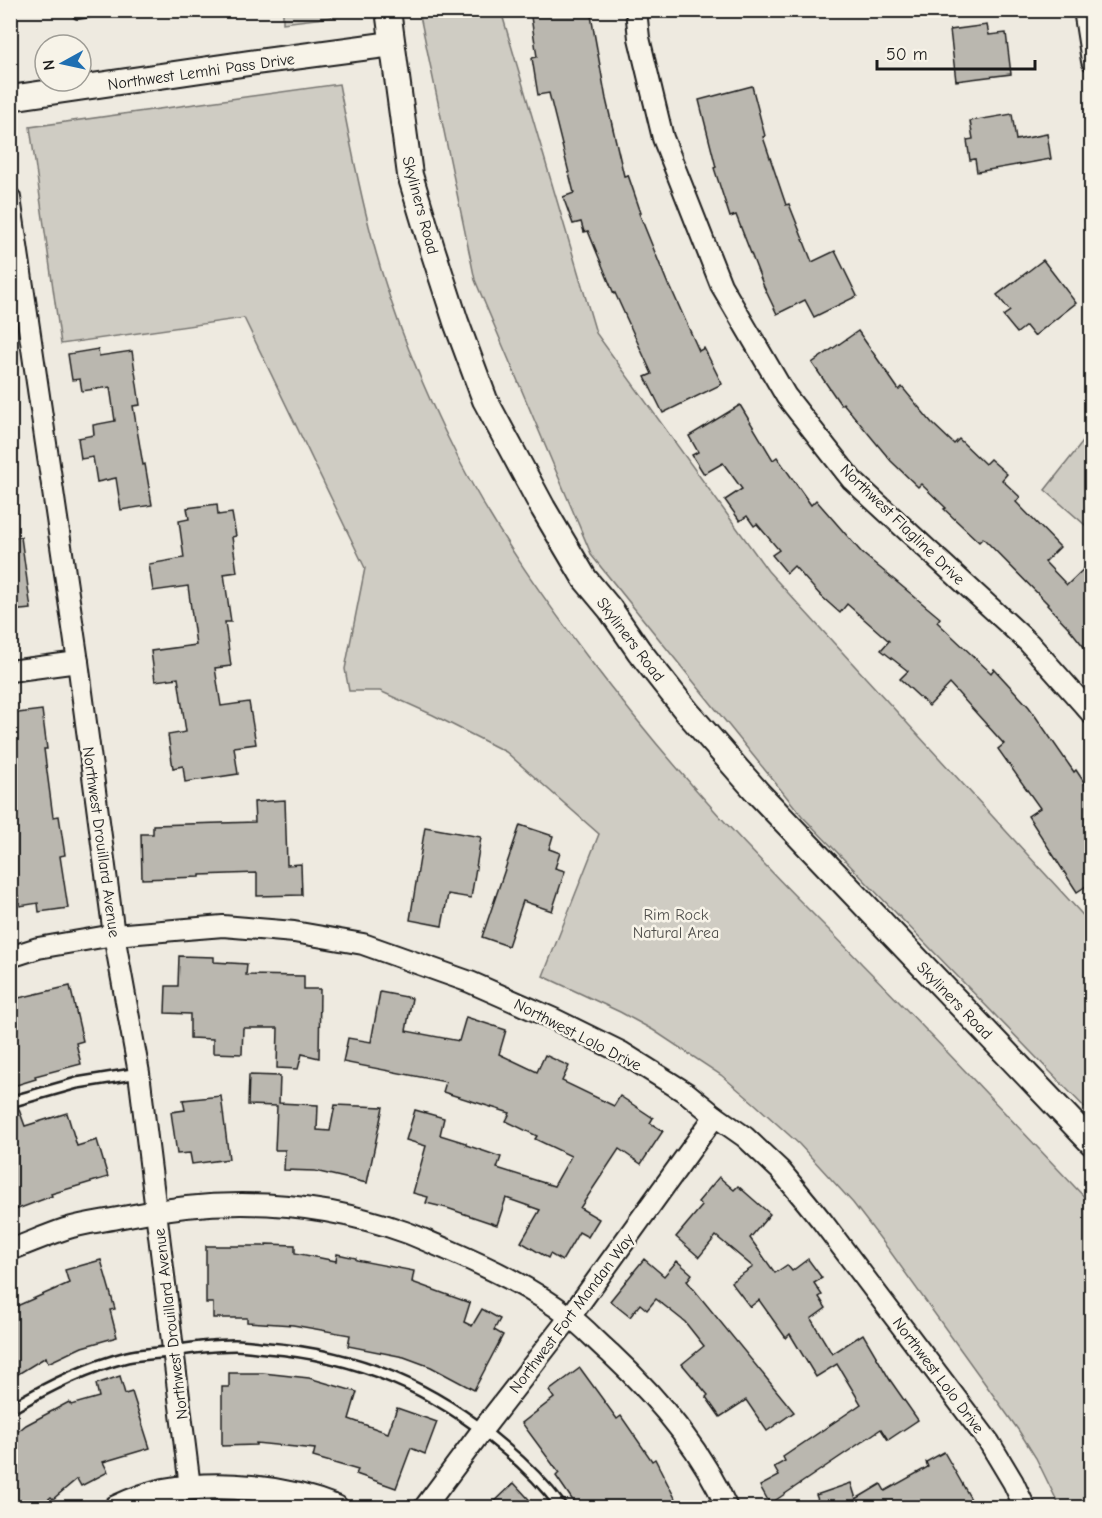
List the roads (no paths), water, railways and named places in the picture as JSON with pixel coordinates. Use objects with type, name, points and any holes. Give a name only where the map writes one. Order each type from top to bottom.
[{"type":"street","name":"Skyliners Road","points":[[388,10],[410,176],[456,322],[485,400],[543,508],[585,579],[688,714],[758,793],[1092,1143]]},
{"type":"street","name":"Northwest Flagline Drive","points":[[636,10],[639,38],[663,138],[721,285],[786,396],[852,480],[1029,643],[1092,714]]},
{"type":"street","points":[[1084,10],[1092,61]]},
{"type":"street","name":"Northwest Lemhi Pass Drive","points":[[10,98],[249,63],[392,45]]},
{"type":"street","name":"Northwest Drouillard Avenue","points":[[10,198],[78,662],[114,935],[138,1073],[190,1487]]},
{"type":"street","points":[[10,671],[78,662]]},
{"type":"street","name":"Northwest Lolo Drive","points":[[10,957],[38,948],[114,935],[223,926],[294,932],[363,944],[470,982],[621,1052],[688,1094],[745,1137],[780,1170],[822,1221],[989,1442],[1013,1482],[1025,1508]]},
{"type":"street","name":"Northwest Fort Mandan Way","points":[[424,1508],[570,1317],[715,1116]]},
{"type":"street","points":[[10,1250],[67,1228],[156,1210],[219,1204],[265,1204],[313,1208],[359,1218],[405,1232],[522,1284],[570,1317],[631,1373],[662,1407],[692,1446],[717,1485],[727,1508]]},
{"type":"street","points":[[116,1508],[161,1492],[190,1487],[216,1486],[281,1491],[315,1499],[336,1508]]},
{"type":"lane","points":[[77,10],[78,13],[97,10]]},
{"type":"lane","points":[[10,1102],[77,1083],[138,1073]]},
{"type":"lane","points":[[10,1409],[69,1378],[127,1357],[205,1346],[237,1345],[299,1351],[374,1370],[414,1386],[442,1401],[483,1429],[524,1464],[562,1508]]},
{"type":"park label","name":"Rim Rock Natural Area","points":[[676,923]]}]
